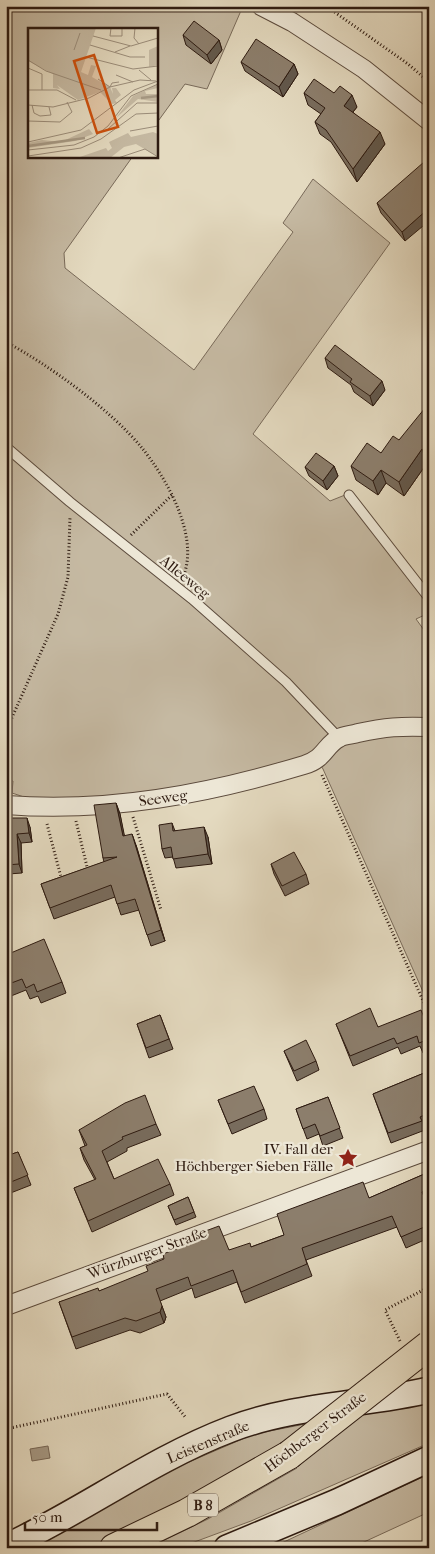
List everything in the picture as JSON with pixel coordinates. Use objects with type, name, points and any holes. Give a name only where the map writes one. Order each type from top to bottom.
[{"type":"main road","name":"Höchberger Straße","points":[[114,1548],[187,1514],[289,1455],[429,1345]]},
{"type":"main road","name":"Leistenstraße","points":[[6,1547],[79,1510],[176,1454],[232,1429],[275,1416],[429,1390]]},
{"type":"main road","points":[[227,1548],[337,1502],[429,1460]]},
{"type":"street","points":[[261,6],[292,22],[364,68],[429,121]]},
{"type":"street","points":[[316,761],[339,738],[388,726],[429,727]]},
{"type":"street","name":"Seeweg","points":[[6,804],[72,806],[129,802],[195,794],[316,761]]},
{"type":"street","name":"Würzburger Straße","points":[[6,1306],[429,1150]]},
{"type":"lane","name":"Alleeweg","points":[[6,447],[70,502],[178,588],[286,682],[339,738]]},
{"type":"lane","points":[[350,495],[429,598]]},
{"type":"path","points":[[326,6],[408,64],[429,82]]},
{"type":"path","points":[[6,342],[66,381],[111,418],[142,448],[172,495],[186,531],[188,556],[185,575],[178,588]]},
{"type":"path","points":[[122,544],[172,495]]},
{"type":"path","points":[[6,731],[58,614],[68,577],[70,502]]},
{"type":"path","points":[[316,761],[429,1014]]},
{"type":"path","points":[[129,802],[161,910]]},
{"type":"path","points":[[42,806],[63,882]]},
{"type":"path","points":[[72,806],[88,874]]},
{"type":"path","points":[[390,1322],[385,1310],[429,1287]]},
{"type":"path","points":[[6,1429],[167,1394],[186,1418]]},
{"type":"shaded area","points":[[6,6],[243,6],[207,89],[185,84],[158,121],[158,28],[28,28],[28,158],[132,158],[64,253],[65,268],[194,370],[293,232],[283,223],[313,179],[390,243],[253,434],[330,501],[345,495],[429,603],[429,613],[416,619],[429,637],[429,1005],[323,769],[315,757],[247,778],[123,798],[36,801],[12,793],[13,781],[6,780]]},
{"type":"shaded area","points":[[429,1400],[429,1443],[251,1521],[180,1548],[148,1548],[208,1519],[297,1468],[281,1444],[265,1456],[102,1544],[90,1548],[30,1548],[147,1480],[254,1434]]},
{"type":"shaded area","points":[[48,1446],[50,1458],[32,1461],[30,1449]]},
{"type":"shaded area","points":[[429,1474],[429,1512],[351,1548],[271,1548]]},
{"type":"building","points":[[194,21],[219,40],[207,55],[183,35]]},
{"type":"building","points":[[256,39],[294,64],[279,87],[241,62]]},
{"type":"building","points":[[314,79],[334,93],[340,86],[352,95],[344,106],[380,132],[353,169],[326,130],[315,122],[325,108],[304,93]]},
{"type":"building","points":[[424,162],[429,168],[429,208],[402,232],[377,203]]},
{"type":"building","points":[[335,345],[382,381],[370,396],[350,382],[352,379],[325,358]]},
{"type":"building","points":[[425,408],[429,411],[429,454],[422,449],[399,482],[381,470],[373,481],[351,466],[367,443],[381,453],[393,436],[399,440]]},
{"type":"building","points":[[316,453],[334,466],[323,481],[305,467]]},
{"type":"building","points":[[116,803],[123,836],[132,834],[161,930],[147,935],[135,899],[117,904],[111,885],[50,908],[41,884],[117,857],[103,858],[94,805]]},
{"type":"building","points":[[6,818],[27,818],[29,833],[17,834],[19,864],[6,865]]},
{"type":"building","points":[[172,823],[173,831],[204,827],[208,854],[173,859],[171,847],[162,849],[159,825]]},
{"type":"building","points":[[294,852],[306,874],[282,886],[271,864]]},
{"type":"building","points":[[44,939],[62,982],[37,992],[34,984],[26,988],[22,979],[6,985],[6,955]]},
{"type":"building","points":[[370,1008],[378,1027],[421,1010],[429,1029],[429,1039],[419,1043],[417,1036],[397,1044],[394,1038],[350,1056],[336,1024]]},
{"type":"building","points":[[160,1015],[169,1039],[146,1048],[137,1024]]},
{"type":"building","points":[[306,1040],[316,1061],[294,1071],[284,1051]]},
{"type":"building","points":[[429,1071],[429,1113],[420,1117],[422,1121],[388,1133],[373,1094]]},
{"type":"building","points":[[254,1086],[264,1109],[228,1124],[218,1100]]},
{"type":"building","points":[[145,1095],[156,1124],[122,1137],[123,1139],[102,1151],[114,1179],[158,1159],[170,1184],[88,1221],[74,1188],[96,1179],[80,1148],[87,1145],[79,1130],[125,1103]]},
{"type":"building","points":[[328,1097],[340,1128],[320,1136],[315,1124],[303,1129],[296,1109]]},
{"type":"building","points":[[18,1152],[28,1175],[6,1184],[6,1156]]},
{"type":"building","points":[[429,1172],[429,1189],[422,1192],[429,1208],[429,1225],[401,1237],[392,1216],[302,1248],[307,1264],[241,1292],[233,1270],[191,1286],[188,1277],[156,1289],[162,1306],[160,1312],[136,1321],[125,1318],[72,1337],[59,1302],[98,1288],[99,1291],[148,1271],[146,1266],[164,1259],[163,1254],[194,1242],[192,1236],[219,1226],[229,1250],[250,1243],[251,1247],[284,1235],[277,1214],[363,1182],[369,1198]]},
{"type":"building","points":[[188,1197],[194,1212],[174,1220],[168,1206]]},
{"type":"place","name":"IV. Fall der Höchberger Sieben Fälle","points":[[348,1158]]}]
